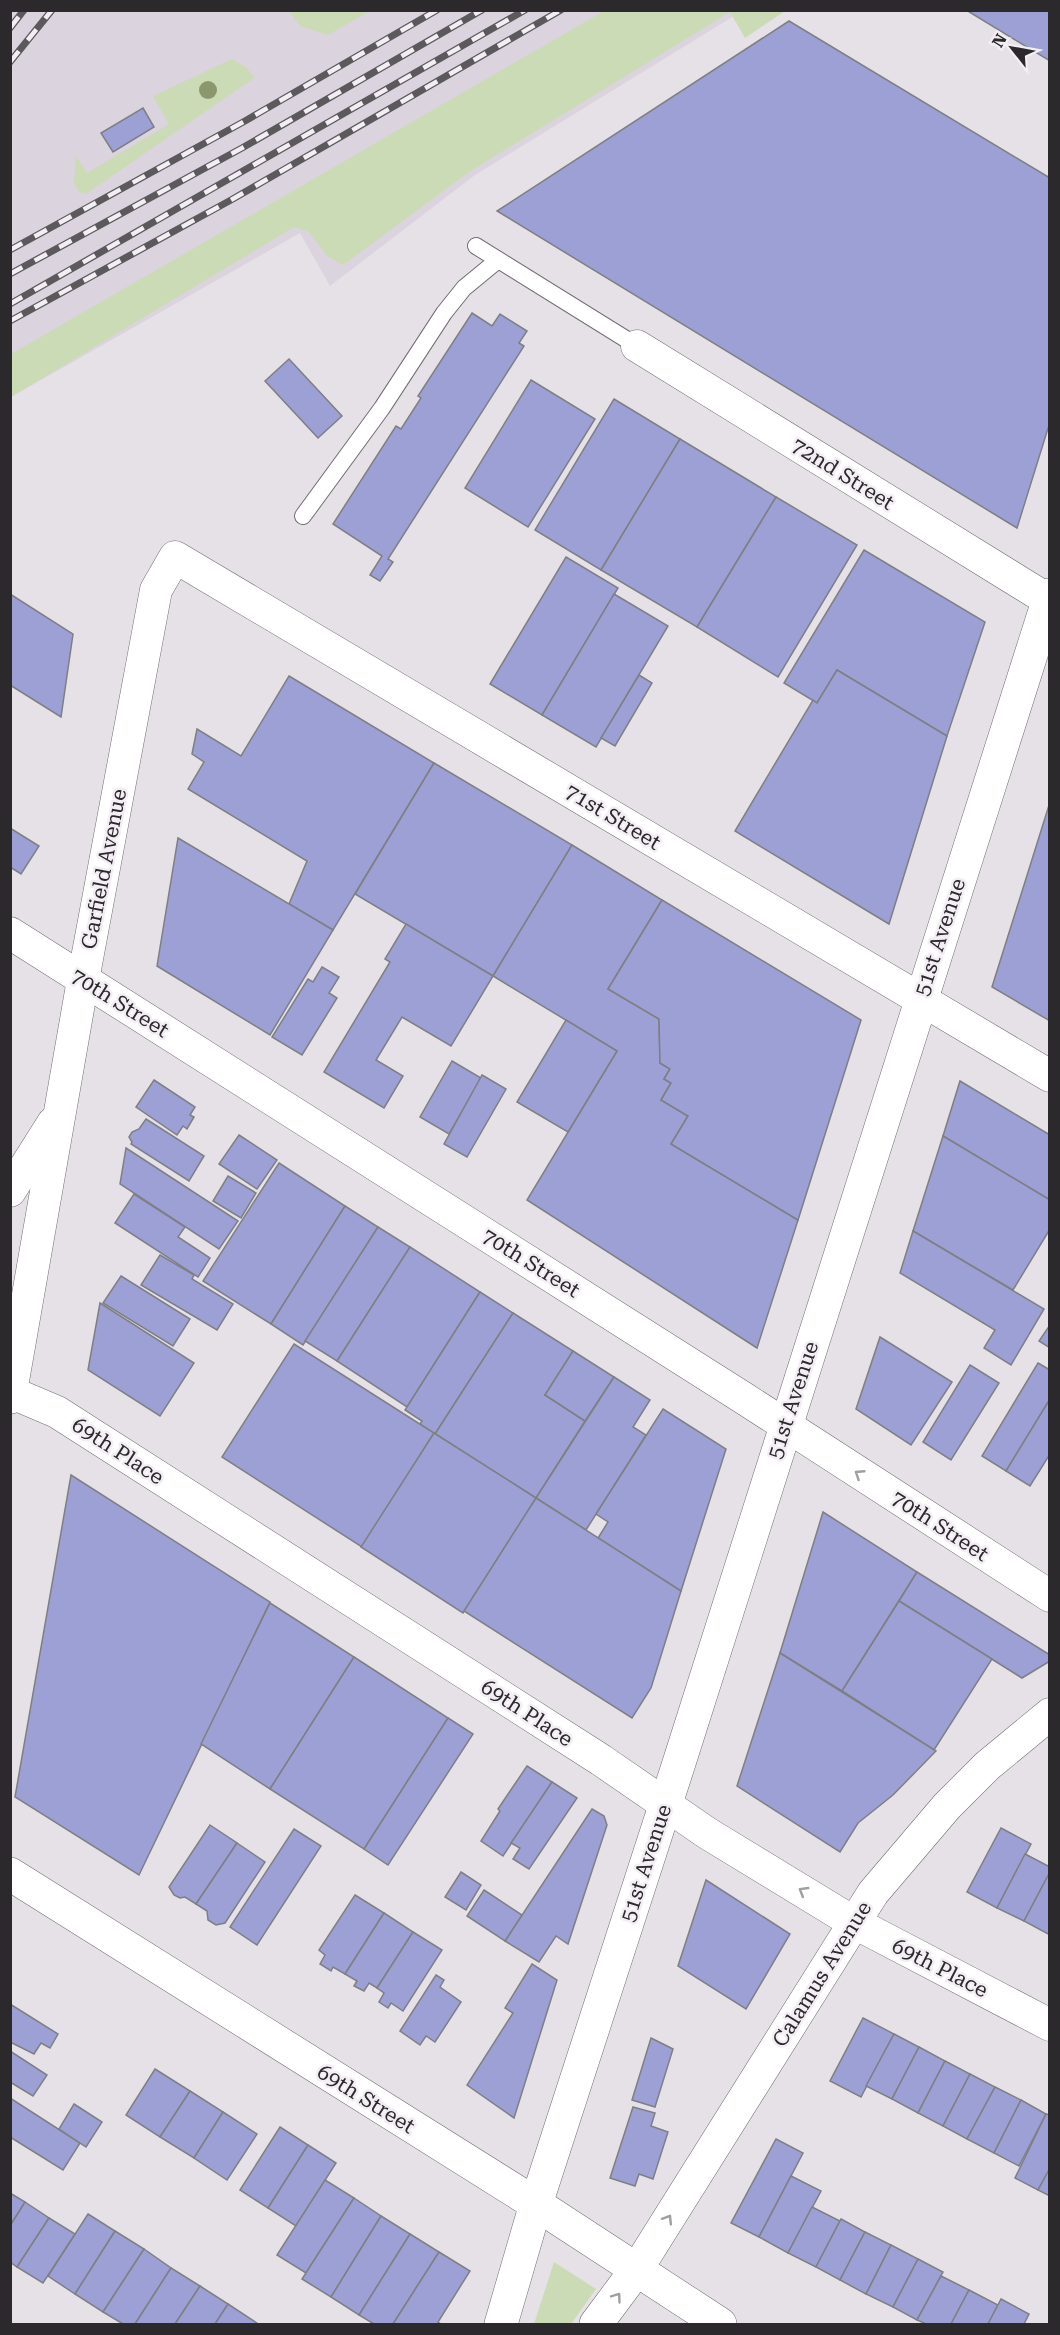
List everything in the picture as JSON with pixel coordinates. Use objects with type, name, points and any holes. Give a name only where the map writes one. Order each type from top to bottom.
[{"type":"street","name":"72nd Street","points":[[637,346],[1049,599]]},
{"type":"street","name":"Garfield Avenue","points":[[10,1398],[83,980],[156,590],[175,557]]},
{"type":"street","name":"71st Street","points":[[175,557],[1050,1076]]},
{"type":"street","name":"51st Avenue","points":[[501,2325],[536,2204],[1049,599]]},
{"type":"street","name":"70th Street","points":[[10,933],[1050,1596]]},
{"type":"street","points":[[10,1191],[61,1109]]},
{"type":"street","name":"69th Place","points":[[11,1392],[57,1412],[601,1760],[665,1805],[853,1922],[1050,2025]]},
{"type":"street","name":"Calamus Avenue","points":[[637,2269],[853,1922],[880,1884],[947,1806],[987,1766],[1050,1714]]},
{"type":"street","name":"69th Street","points":[[10,1874],[536,2204],[720,2325]]},
{"type":"street","points":[[596,2325],[637,2269]]},
{"type":"lane","points":[[476,246],[637,346]]},
{"type":"lane","points":[[303,516],[382,408],[444,313],[464,288],[498,260]]},
{"type":"shaded area","points":[[11,11],[742,11],[475,175],[330,286],[300,233],[11,397]]},
{"type":"green space","points":[[289,11],[370,11],[328,35],[300,26]]},
{"type":"green space","points":[[604,11],[785,11],[745,38],[730,12],[469,172],[343,265],[327,256],[309,232],[294,227],[11,397],[11,354]]},
{"type":"green space","points":[[232,59],[247,68],[254,78],[86,194],[79,192],[74,183],[76,156],[87,173],[169,124],[153,96]]},
{"type":"green space","points":[[554,2262],[596,2289],[571,2324],[534,2324]]},
{"type":"building","points":[[966,10],[1050,10],[1050,61]]},
{"type":"building","points":[[789,21],[1050,178],[1050,422],[1017,528],[497,211]]},
{"type":"building","points":[[143,108],[154,127],[113,152],[101,133]]},
{"type":"building","points":[[472,313],[492,326],[500,314],[527,331],[519,343],[524,346],[388,559],[393,562],[380,581],[370,575],[382,556],[333,524],[396,426],[401,429],[421,398],[418,396]]},
{"type":"building","points":[[289,359],[342,416],[318,438],[265,381]]},
{"type":"building","points":[[531,380],[595,419],[528,527],[465,488]]},
{"type":"building","points":[[614,399],[680,439],[601,570],[535,530]]},
{"type":"building","points":[[680,439],[776,497],[697,627],[601,570]]},
{"type":"building","points":[[776,497],[857,545],[778,677],[697,627]]},
{"type":"building","points":[[864,550],[985,622],[947,736],[837,670],[817,703],[784,683]]},
{"type":"building","points":[[566,557],[618,588],[542,715],[490,684]]},
{"type":"building","points":[[10,594],[73,634],[61,717],[10,685]]},
{"type":"building","points":[[614,594],[668,626],[596,747],[542,715]]},
{"type":"building","points":[[837,670],[947,736],[889,924],[735,831],[813,700],[817,703]]},
{"type":"building","points":[[639,675],[652,683],[615,746],[601,738]]},
{"type":"building","points":[[289,676],[434,763],[333,930],[289,904],[307,861],[188,789],[204,762],[192,754],[197,729],[241,756]]},
{"type":"building","points":[[434,763],[572,845],[493,976],[355,894]]},
{"type":"building","points":[[1050,802],[1050,1021],[992,987]]},
{"type":"building","points":[[10,828],[39,846],[21,874],[10,867]]},
{"type":"building","points":[[178,838],[333,930],[270,1035],[157,966]]},
{"type":"building","points":[[572,845],[662,900],[608,989],[659,1019],[660,1063],[670,1069],[664,1079],[671,1083],[661,1100],[688,1116],[671,1144],[798,1220],[757,1348],[527,1200],[617,1051],[493,976]]},
{"type":"building","points":[[662,900],[861,1020],[798,1220],[671,1144],[688,1116],[661,1100],[671,1083],[664,1079],[670,1069],[660,1063],[659,1019],[608,989]]},
{"type":"building","points":[[406,924],[493,976],[451,1046],[402,1017],[376,1060],[403,1076],[384,1108],[324,1072],[390,962],[385,959]]},
{"type":"building","points":[[322,967],[339,977],[329,993],[337,998],[302,1055],[272,1037],[308,979],[313,982]]},
{"type":"building","points":[[566,1020],[617,1051],[568,1132],[517,1102]]},
{"type":"building","points":[[452,1061],[481,1078],[449,1134],[420,1117]]},
{"type":"building","points":[[482,1075],[506,1089],[467,1157],[444,1144]]},
{"type":"building","points":[[154,1080],[195,1107],[190,1115],[194,1117],[187,1129],[183,1126],[177,1135],[136,1107]]},
{"type":"building","points":[[960,1081],[1050,1135],[1050,1200],[943,1136]]},
{"type":"building","points":[[146,1119],[204,1156],[189,1181],[131,1144],[129,1137],[132,1132],[139,1129]]},
{"type":"building","points":[[239,1135],[277,1160],[257,1189],[219,1164]]},
{"type":"building","points":[[943,1136],[1050,1200],[1050,1229],[1013,1290],[913,1231]]},
{"type":"building","points":[[126,1148],[238,1221],[219,1249],[120,1184]]},
{"type":"building","points":[[279,1163],[345,1206],[271,1324],[203,1281]]},
{"type":"building","points":[[228,1176],[256,1193],[241,1218],[213,1201]]},
{"type":"building","points":[[134,1194],[185,1227],[178,1237],[210,1258],[198,1277],[115,1223]]},
{"type":"building","points":[[345,1206],[378,1227],[303,1345],[271,1324]]},
{"type":"building","points":[[378,1227],[410,1247],[337,1361],[305,1341]]},
{"type":"building","points":[[913,1231],[1044,1309],[1011,1365],[984,1348],[995,1330],[900,1273]]},
{"type":"building","points":[[410,1247],[480,1292],[407,1407],[337,1361]]},
{"type":"building","points":[[160,1255],[194,1275],[192,1279],[233,1304],[217,1330],[141,1285]]},
{"type":"building","points":[[121,1276],[190,1319],[173,1346],[103,1303]]},
{"type":"building","points":[[480,1292],[513,1313],[435,1434],[420,1424],[422,1421],[405,1410]]},
{"type":"building","points":[[100,1303],[194,1363],[160,1416],[88,1370]]},
{"type":"building","points":[[513,1313],[573,1351],[545,1395],[585,1421],[536,1498],[435,1434]]},
{"type":"building","points":[[1050,1325],[1050,1348],[1039,1341]]},
{"type":"building","points":[[880,1337],[952,1382],[911,1445],[856,1409]]},
{"type":"building","points":[[294,1344],[434,1433],[362,1547],[222,1457]]},
{"type":"building","points":[[573,1351],[614,1377],[585,1421],[545,1395]]},
{"type":"building","points":[[1038,1363],[1050,1370],[1050,1399],[1006,1471],[982,1456]]},
{"type":"building","points":[[970,1365],[999,1383],[951,1460],[923,1442]]},
{"type":"building","points":[[614,1377],[650,1400],[633,1427],[646,1435],[586,1530],[536,1498]]},
{"type":"building","points":[[1050,1399],[1050,1454],[1030,1486],[1006,1471]]},
{"type":"building","points":[[663,1409],[726,1449],[681,1591],[598,1538],[608,1522],[596,1514]]},
{"type":"building","points":[[434,1433],[536,1498],[463,1613],[361,1547]]},
{"type":"building","points":[[71,1475],[270,1602],[139,1875],[15,1797]]},
{"type":"building","points":[[536,1498],[681,1591],[651,1688],[632,1718],[464,1611]]},
{"type":"building","points":[[823,1512],[917,1572],[842,1691],[780,1653]]},
{"type":"building","points":[[917,1572],[1050,1655],[1050,1661],[1022,1678],[899,1601]]},
{"type":"building","points":[[899,1601],[992,1659],[934,1750],[842,1691]]},
{"type":"building","points":[[270,1603],[354,1657],[270,1789],[201,1744]]},
{"type":"building","points":[[780,1653],[936,1751],[893,1795],[858,1823],[840,1852],[737,1786]]},
{"type":"building","points":[[354,1657],[448,1718],[364,1849],[270,1789]]},
{"type":"building","points":[[448,1718],[473,1734],[388,1865],[364,1849]]},
{"type":"building","points":[[527,1766],[552,1782],[503,1856],[481,1841],[500,1811],[498,1809]]},
{"type":"building","points":[[552,1782],[577,1798],[529,1869],[513,1859],[520,1848],[511,1843]]},
{"type":"building","points":[[592,1809],[604,1816],[607,1825],[568,1944],[556,1936],[539,1962],[505,1941]]},
{"type":"building","points":[[210,1825],[237,1843],[196,1904],[185,1897],[180,1898],[174,1895],[169,1887]]},
{"type":"building","points":[[1001,1828],[1031,1844],[997,1908],[967,1892]]},
{"type":"building","points":[[294,1829],[321,1846],[257,1945],[230,1927]]},
{"type":"building","points":[[237,1843],[265,1862],[225,1923],[216,1925],[208,1920],[207,1911],[196,1904]]},
{"type":"building","points":[[1025,1854],[1050,1867],[1050,1872],[1024,1921],[997,1908]]},
{"type":"building","points":[[461,1872],[481,1885],[466,1910],[445,1897]]},
{"type":"building","points":[[1050,1872],[1050,1935],[1024,1921]]},
{"type":"building","points":[[706,1880],[790,1934],[746,2009],[678,1966]]},
{"type":"building","points":[[484,1890],[522,1915],[505,1941],[467,1916]]},
{"type":"building","points":[[355,1895],[384,1913],[345,1974],[333,1967],[331,1971],[320,1964],[325,1955],[319,1950]]},
{"type":"building","points":[[384,1913],[413,1932],[377,1988],[369,1983],[364,1991],[354,1986],[357,1981],[345,1974]]},
{"type":"building","points":[[413,1932],[442,1950],[403,2011],[391,2003],[388,2008],[379,2002],[384,1993],[377,1988]]},
{"type":"building","points":[[532,1964],[557,1980],[514,2118],[467,2085],[513,2013],[505,2008]]},
{"type":"building","points":[[436,1975],[444,1980],[440,1987],[461,2002],[435,2042],[426,2036],[420,2045],[400,2031]]},
{"type":"building","points":[[10,2004],[58,2034],[50,2048],[41,2043],[34,2054],[10,2042]]},
{"type":"building","points":[[863,2018],[894,2034],[861,2097],[830,2081]]},
{"type":"building","points":[[894,2034],[919,2047],[892,2099],[866,2086]]},
{"type":"building","points":[[651,2038],[673,2049],[655,2107],[632,2100]]},
{"type":"building","points":[[919,2047],[945,2061],[918,2113],[892,2099]]},
{"type":"building","points":[[10,2051],[47,2075],[33,2096],[10,2082]]},
{"type":"building","points":[[945,2061],[970,2074],[943,2126],[918,2113]]},
{"type":"building","points":[[155,2069],[190,2091],[160,2137],[126,2115]]},
{"type":"building","points":[[970,2074],[995,2087],[967,2139],[943,2126]]},
{"type":"building","points":[[995,2087],[1021,2100],[994,2153],[967,2139]]},
{"type":"building","points":[[190,2091],[223,2112],[194,2158],[160,2137]]},
{"type":"building","points":[[10,2098],[80,2143],[63,2170],[10,2137]]},
{"type":"building","points":[[1021,2100],[1046,2114],[1019,2166],[994,2153]]},
{"type":"building","points":[[74,2104],[102,2122],[86,2147],[59,2129]]},
{"type":"building","points":[[633,2107],[655,2113],[651,2126],[668,2132],[653,2179],[639,2174],[635,2186],[610,2178]]},
{"type":"building","points":[[223,2112],[257,2134],[227,2180],[194,2158]]},
{"type":"building","points":[[1046,2114],[1050,2115],[1050,2168],[1038,2190],[1015,2178]]},
{"type":"building","points":[[280,2127],[308,2145],[268,2208],[240,2190]]},
{"type":"building","points":[[776,2139],[803,2153],[759,2237],[731,2223]]},
{"type":"building","points":[[308,2145],[336,2163],[296,2226],[268,2208]]},
{"type":"building","points":[[1050,2168],[1050,2196],[1038,2190]]},
{"type":"building","points":[[791,2176],[821,2191],[788,2253],[759,2237]]},
{"type":"building","points":[[325,2180],[354,2198],[306,2273],[277,2255]]},
{"type":"building","points":[[10,2193],[25,2202],[10,2226]]},
{"type":"building","points":[[354,2198],[381,2216],[331,2297],[302,2279]]},
{"type":"building","points":[[25,2202],[49,2218],[17,2267],[10,2262],[10,2226]]},
{"type":"building","points":[[812,2207],[840,2221],[816,2267],[788,2253]]},
{"type":"building","points":[[88,2214],[115,2231],[75,2294],[48,2276]]},
{"type":"building","points":[[381,2216],[410,2234],[359,2315],[331,2297]]},
{"type":"building","points":[[49,2218],[75,2234],[43,2283],[17,2267]]},
{"type":"building","points":[[841,2219],[865,2232],[840,2280],[816,2267]]},
{"type":"building","points":[[115,2231],[144,2249],[103,2312],[75,2294]]},
{"type":"building","points":[[865,2232],[891,2245],[866,2294],[840,2280]]},
{"type":"building","points":[[410,2234],[439,2252],[393,2324],[374,2324],[359,2315]]},
{"type":"building","points":[[891,2245],[918,2259],[893,2307],[866,2294]]},
{"type":"building","points":[[144,2249],[171,2268],[135,2324],[123,2324],[103,2312]]},
{"type":"building","points":[[439,2252],[470,2271],[438,2322],[441,2324],[393,2324]]},
{"type":"building","points":[[918,2259],[943,2272],[917,2320],[893,2307]]},
{"type":"building","points":[[171,2268],[200,2286],[175,2324],[135,2324]]},
{"type":"building","points":[[941,2276],[969,2290],[951,2324],[926,2324],[917,2320]]},
{"type":"building","points":[[200,2286],[228,2304],[215,2324],[175,2324]]},
{"type":"building","points":[[969,2290],[998,2305],[988,2324],[951,2324]]},
{"type":"building","points":[[1001,2299],[1029,2314],[1024,2324],[988,2324]]},
{"type":"building","points":[[228,2304],[257,2323],[215,2324]]},
{"type":"railway","points":[[10,28],[24,10]]},
{"type":"railway","points":[[10,62],[52,10]]},
{"type":"railway","points":[[10,250],[245,121],[437,10]]},
{"type":"railway","points":[[10,274],[242,148],[482,10]]},
{"type":"railway","points":[[10,304],[525,10]]},
{"type":"railway","points":[[10,321],[231,200],[561,10]]}]
